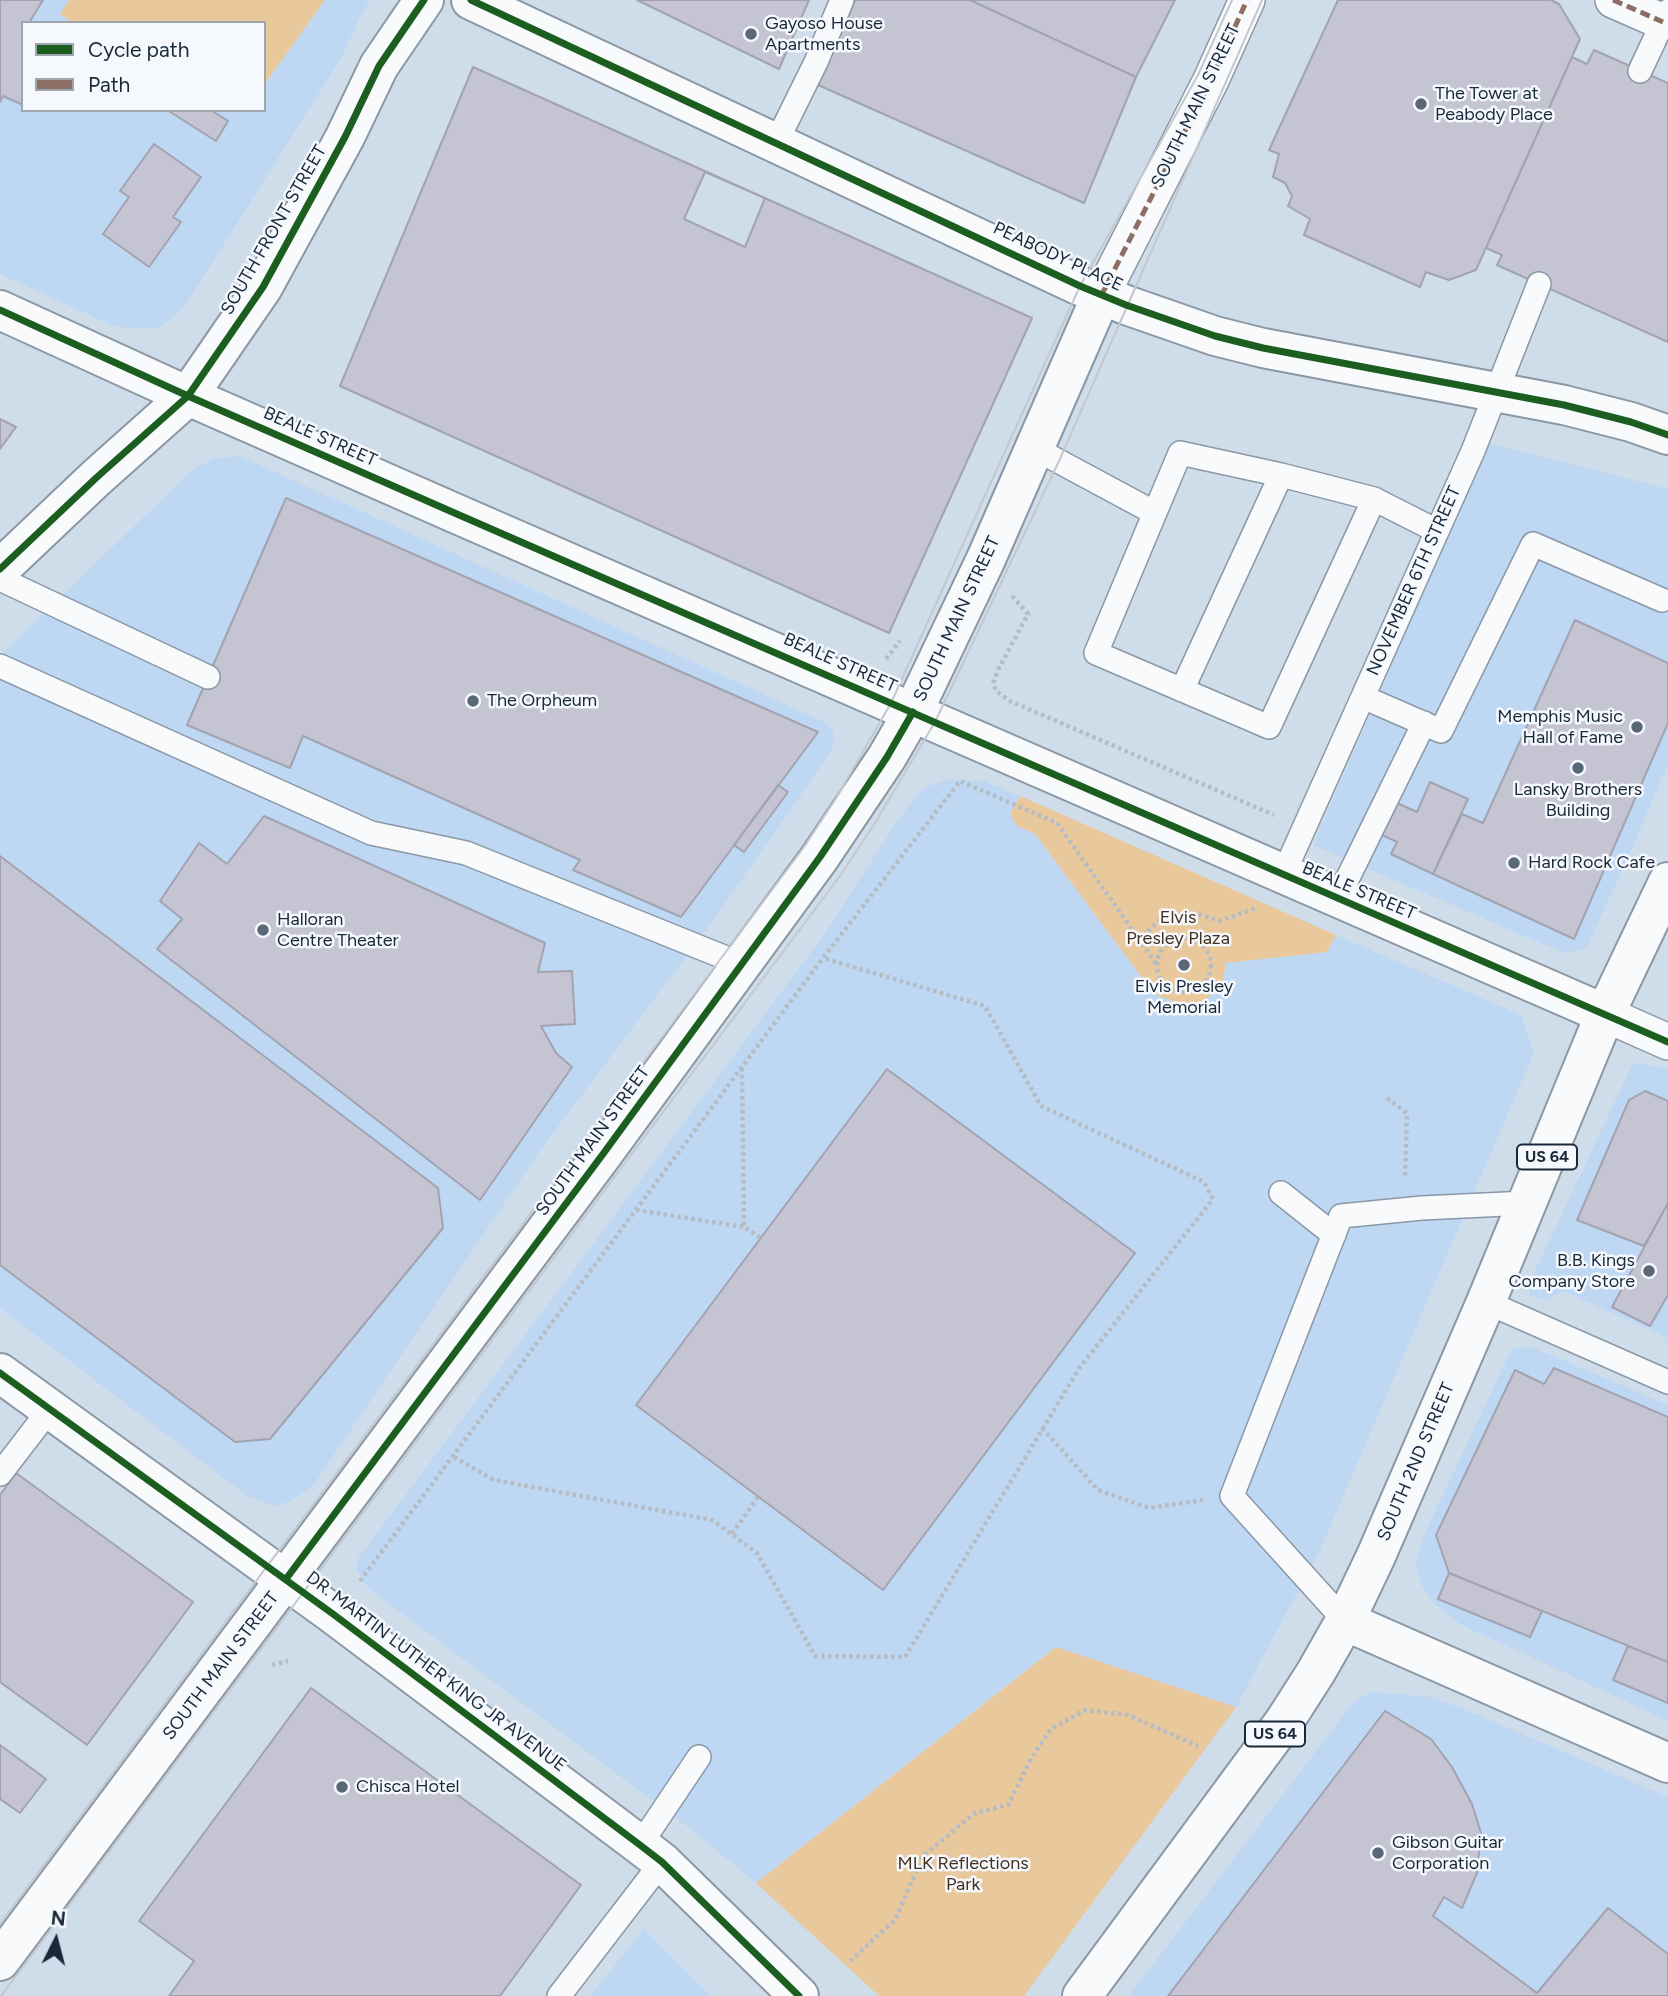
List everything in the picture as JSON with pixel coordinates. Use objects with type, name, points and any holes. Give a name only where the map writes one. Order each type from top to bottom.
[{"type":"street","name":"SOUTH FRONT STREET","points":[[0,569],[188,396],[263,288],[345,136],[379,66],[424,0]]},
{"type":"street","name":"PEABODY PLACE","points":[[471,0],[1101,296],[1215,336],[1263,348],[1496,391],[1631,422],[1668,435]]},
{"type":"street","name":"SOUTH MAIN STREET","points":[[0,1961],[603,1154],[820,857],[887,758],[913,712],[986,559],[1101,296],[1211,80],[1247,0]]},
{"type":"street","points":[[1613,0],[1666,17]]},
{"type":"street","name":"BEALE STREET","points":[[0,310],[188,396],[1668,1042]]},
{"type":"street","name":"SOUTH 2ND STREET","points":[[1082,1996],[1284,1722],[1345,1620],[1376,1556],[1486,1302],[1605,1014],[1668,882]]},
{"type":"street","name":"DR. MARTIN LUTHER KING JR AVENUE","points":[[0,1373],[286,1579],[651,1853],[801,1996]]},
{"type":"street","points":[[1345,1620],[1668,1763]]},
{"type":"lane","points":[[775,143],[816,62],[842,0]]},
{"type":"lane","points":[[1640,71],[1666,17]]},
{"type":"lane","name":"NOVEMBER 6TH STREET","points":[[1283,875],[1437,531],[1539,284]]},
{"type":"lane","points":[[1034,448],[1153,512]]},
{"type":"lane","points":[[1374,499],[1269,727],[1096,653],[1180,453],[1374,499],[1437,531]]},
{"type":"lane","points":[[1182,690],[1281,475]]},
{"type":"lane","points":[[1363,697],[1441,731],[1533,544],[1662,600]]},
{"type":"lane","points":[[0,579],[208,677]]},
{"type":"lane","points":[[0,666],[371,833],[466,853],[741,964]]},
{"type":"lane","points":[[1338,898],[1424,723]]},
{"type":"lane","points":[[1281,1193],[1334,1235]]},
{"type":"lane","points":[[1345,1620],[1232,1496],[1341,1216],[1527,1203]]},
{"type":"lane","points":[[1486,1302],[1668,1382]]},
{"type":"lane","points":[[0,1474],[50,1409]]},
{"type":"lane","points":[[559,1996],[651,1853],[699,1757]]},
{"type":"path","points":[[1010,594],[1028,614],[999,668],[993,683],[996,691],[1010,701],[1304,828]]},
{"type":"path","points":[[863,690],[901,639]]},
{"type":"path","points":[[360,1581],[823,958],[960,782],[1057,823],[1157,965],[1163,982],[1179,992],[1196,990],[1209,977],[1211,960],[1202,945],[1186,938],[1169,943],[1163,949],[1157,965]]},
{"type":"path","points":[[1142,944],[1149,930],[1161,919],[1181,914],[1198,914],[1220,921],[1256,908]]},
{"type":"path","points":[[454,1457],[494,1480],[712,1520],[757,1553],[815,1656],[905,1657],[1080,1367],[1213,1199],[1204,1182],[1041,1106],[985,1006],[823,958]]},
{"type":"path","points":[[742,1067],[744,1227]]},
{"type":"path","points":[[1387,1098],[1407,1113],[1404,1210]]},
{"type":"path","points":[[636,1210],[744,1227],[761,1238]]},
{"type":"path","points":[[1042,1428],[1098,1490],[1149,1508],[1232,1496]]},
{"type":"path","points":[[732,1534],[758,1497]]},
{"type":"path","points":[[850,1961],[895,1920],[923,1856],[975,1814],[1007,1805],[1032,1757],[1051,1729],[1085,1710],[1128,1715],[1198,1745]]},
{"type":"shaded area","points":[[0,0],[370,0],[343,55],[185,306],[157,328],[116,327],[0,274]]},
{"type":"shaded area","points":[[1488,443],[1668,489],[1668,763],[1587,947],[1574,952],[1564,953],[1313,845]]},
{"type":"shaded area","points":[[240,456],[824,722],[833,731],[834,745],[707,929],[544,1145],[312,1487],[290,1501],[275,1506],[247,1496],[0,1308],[0,656],[192,470],[213,459]]},
{"type":"shaded area","points":[[947,779],[984,781],[1020,796],[1010,814],[1035,834],[1154,994],[1180,1004],[1225,963],[1327,952],[1336,935],[1521,1015],[1534,1053],[1319,1552],[1236,1707],[1055,1647],[756,1883],[692,1830],[368,1588],[357,1570],[357,1560],[824,935],[897,821],[923,789]]},
{"type":"shaded area","points":[[1640,1063],[1668,1069],[1668,1338],[1563,1291],[1547,1300],[1529,1295],[1533,1275],[1632,1065]]},
{"type":"shaded area","points":[[1532,1347],[1668,1405],[1668,1721],[1460,1624],[1432,1601],[1421,1584],[1416,1563],[1424,1535],[1508,1357],[1514,1348]]},
{"type":"shaded area","points":[[1371,1692],[1431,1697],[1668,1797],[1668,1996],[1129,1996],[1353,1703]]},
{"type":"shaded area","points":[[644,1929],[711,1996],[590,1996]]},
{"type":"green space","points":[[69,0],[325,0],[266,82],[266,21],[70,21],[60,14]]},
{"type":"green space","name":"Elvis Presley Plaza","points":[[1020,796],[1336,935],[1327,952],[1226,963],[1223,981],[1213,994],[1201,1002],[1180,1004],[1154,994],[1035,834],[1017,826],[1010,814]]},
{"type":"green space","name":"MLK Reflections Park","points":[[1056,1647],[1236,1707],[1024,1996],[879,1996],[756,1883]]},
{"type":"building","points":[[0,0],[43,0],[30,21],[21,21],[21,104],[3,96],[0,102]]},
{"type":"building","name":"Gayoso House Apartments","points":[[637,0],[809,0],[779,69]]},
{"type":"building","points":[[855,0],[970,0],[1136,77],[1084,203],[818,85]]},
{"type":"building","points":[[970,0],[1175,0],[1136,77]]},
{"type":"building","name":"The Tower at Peabody Place","points":[[1338,0],[1551,0],[1559,4],[1580,39],[1476,270],[1449,280],[1426,272],[1420,287],[1304,235],[1310,219],[1288,206],[1292,196],[1285,183],[1273,177],[1279,154],[1269,150]]},
{"type":"building","points":[[1594,50],[1668,83],[1668,342],[1497,265],[1502,255],[1486,248],[1572,57],[1587,64]]},
{"type":"building","points":[[473,67],[1032,318],[889,633],[340,386]]},
{"type":"building","points":[[170,112],[214,112],[228,121],[216,141]]},
{"type":"building","points":[[154,144],[201,177],[173,217],[181,222],[149,267],[103,234],[129,197],[120,191]]},
{"type":"building","points":[[705,172],[765,198],[745,247],[684,219]]},
{"type":"building","points":[[0,419],[16,427],[0,449]]},
{"type":"building","name":"The Orpheum","points":[[286,498],[818,732],[681,917],[573,870],[580,860],[303,736],[290,768],[187,725]]},
{"type":"building","name":"Lansky Brothers Building","points":[[1575,620],[1668,663],[1668,723],[1574,939],[1433,874],[1462,814],[1483,823]]},
{"type":"building","points":[[1430,782],[1468,799],[1433,874],[1391,854],[1397,842],[1382,835],[1397,803],[1417,812]]},
{"type":"building","points":[[778,785],[788,792],[744,852],[734,845]]},
{"type":"building","points":[[264,816],[545,943],[538,972],[572,971],[575,1024],[541,1026],[556,1053],[572,1067],[480,1200],[157,949],[182,919],[160,901],[199,843],[227,864]]},
{"type":"building","points":[[0,856],[438,1188],[443,1228],[270,1439],[235,1442],[0,1265]]},
{"type":"building","points":[[887,1069],[1135,1253],[883,1590],[636,1405]]},
{"type":"building","points":[[1645,1091],[1668,1101],[1668,1203],[1644,1246],[1577,1220],[1629,1100]]},
{"type":"building","name":"B.B. Kings Company Store","points":[[1668,1203],[1668,1295],[1650,1326],[1612,1307]]},
{"type":"building","points":[[1554,1368],[1668,1417],[1668,1662],[1449,1573],[1436,1535],[1515,1370],[1544,1384]]},
{"type":"building","points":[[16,1473],[193,1602],[87,1745],[0,1682],[0,1495]]},
{"type":"building","points":[[1449,1573],[1542,1611],[1530,1637],[1438,1599]]},
{"type":"building","points":[[1628,1646],[1668,1662],[1668,1703],[1613,1680]]},
{"type":"building","name":"Chisca Hotel","points":[[311,1688],[581,1885],[500,1996],[169,1996],[194,1961],[139,1921]]},
{"type":"building","name":"Gibson Guitar Corporation","points":[[1385,1711],[1431,1739],[1452,1767],[1472,1804],[1481,1833],[1477,1873],[1462,1908],[1444,1897],[1433,1916],[1537,1993],[1608,1908],[1668,1954],[1668,1996],[1168,1996]]},
{"type":"building","points":[[0,1745],[46,1779],[20,1813],[0,1799]]},
{"type":"tram line","points":[[0,1924],[804,847],[835,800],[891,703],[1080,286],[1198,75],[1232,0]]},
{"type":"tram line","points":[[1,1996],[842,873],[875,823],[935,722],[1059,461],[1262,0]]},
{"type":"marked path","points":[[1101,296],[1211,80],[1247,0]]},
{"type":"marked path","points":[[1613,0],[1663,22]]},
{"type":"cycle path","points":[[0,569],[188,396],[263,287],[345,137],[379,66],[424,0]]},
{"type":"cycle path","points":[[471,0],[1080,286],[1126,305],[1215,336],[1263,348],[1564,405],[1631,422],[1668,435]]},
{"type":"cycle path","points":[[0,310],[188,396],[1668,1042]]},
{"type":"cycle path","points":[[286,1579],[603,1154],[820,857],[887,757],[913,712]]},
{"type":"cycle path","points":[[0,1373],[333,1614],[662,1862],[799,1996]]},
{"type":"place","name":"Gayoso House Apartments","points":[[751,34]]},
{"type":"place","name":"The Tower at Peabody Place","points":[[1421,104]]},
{"type":"place","name":"The Orpheum","points":[[473,701]]},
{"type":"place","name":"Memphis Music Hall of Fame","points":[[1637,727]]},
{"type":"place","name":"Lansky Brothers Building","points":[[1578,768]]},
{"type":"place","name":"Hard Rock Cafe","points":[[1514,863]]},
{"type":"place","name":"Halloran Centre Theater","points":[[263,930]]},
{"type":"place","name":"Elvis Presley Memorial","points":[[1184,965]]},
{"type":"place","name":"B.B. Kings Company Store","points":[[1649,1271]]},
{"type":"place","name":"Chisca Hotel","points":[[342,1787]]},
{"type":"place","name":"Gibson Guitar Corporation","points":[[1378,1853]]}]
